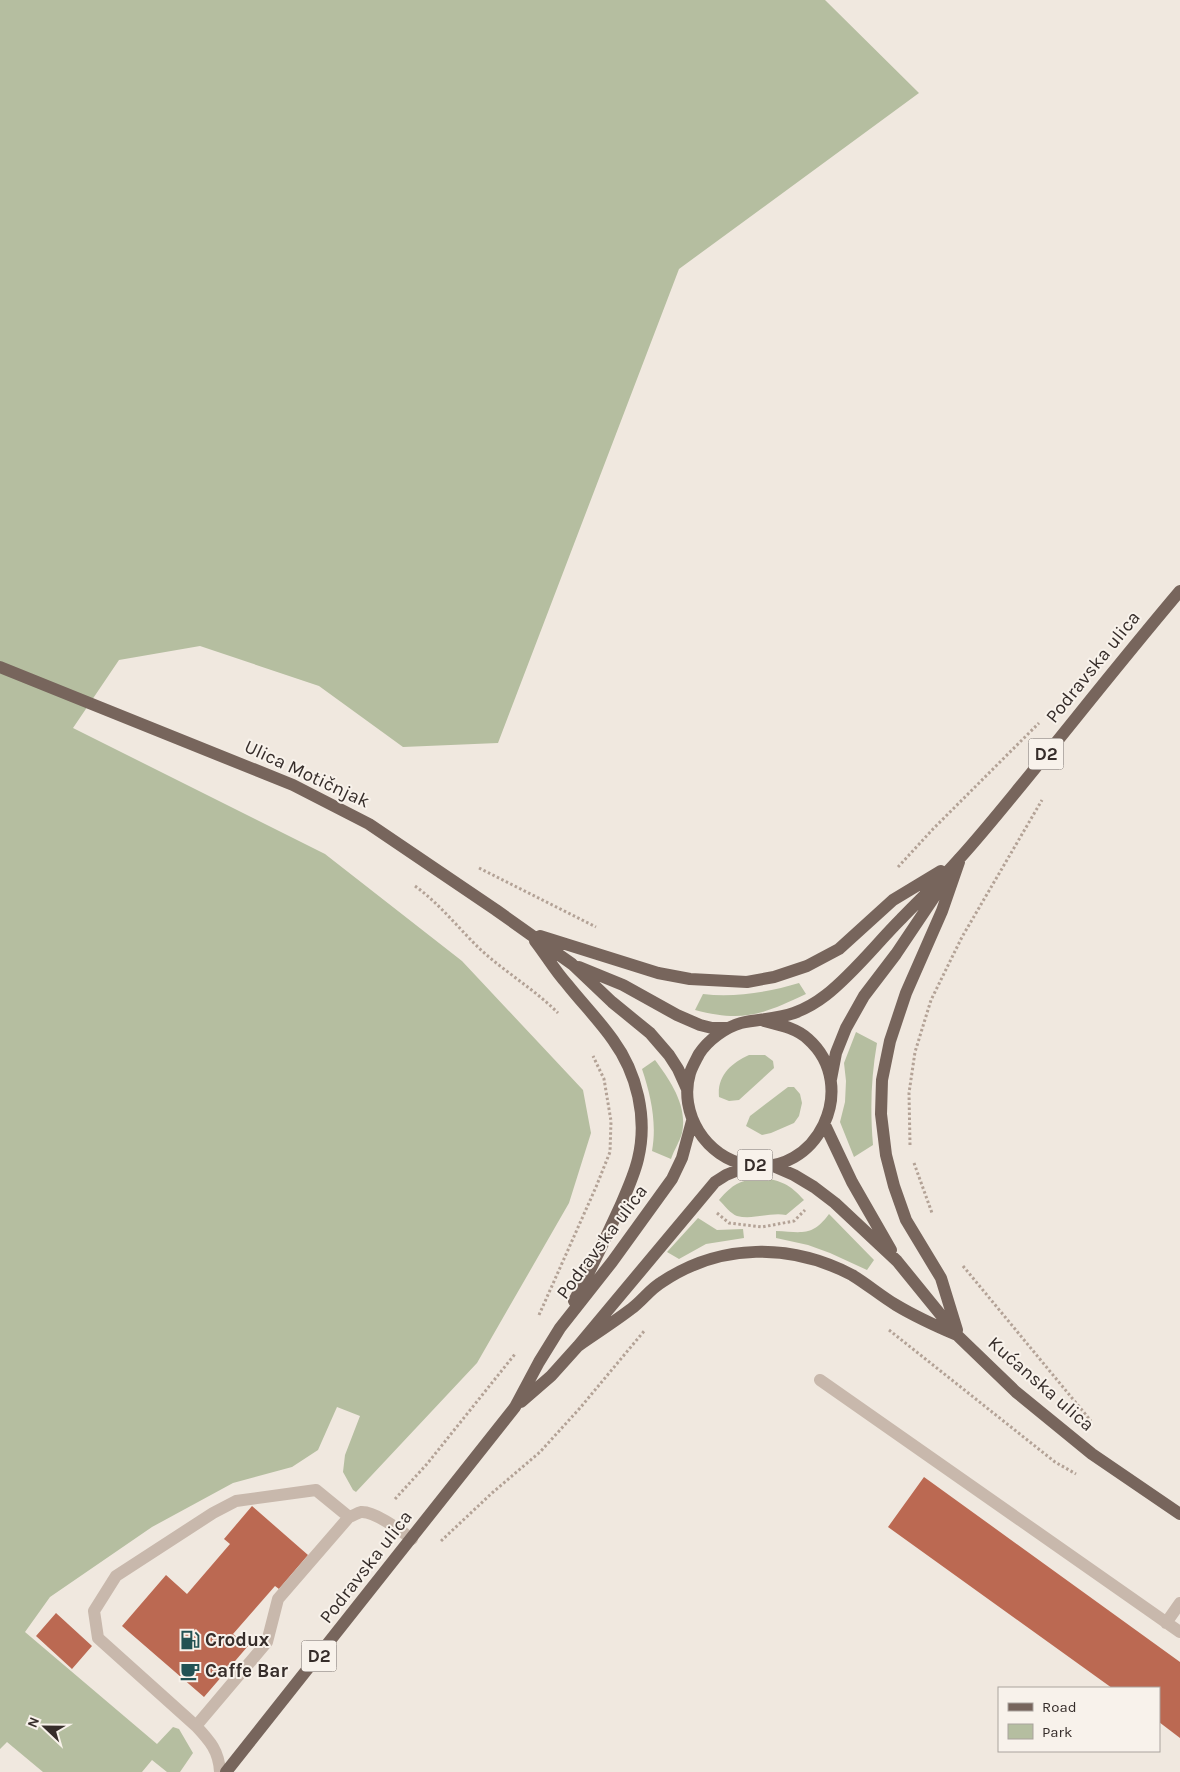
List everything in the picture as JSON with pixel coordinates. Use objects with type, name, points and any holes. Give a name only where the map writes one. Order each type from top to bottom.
[{"type":"main road","name":"Podravska ulica","points":[[764,1021],[795,1013],[819,1000],[843,981],[880,940],[960,859],[1180,591]]},
{"type":"main road","name":"Ulica Motičnjak","points":[[0,667],[293,785],[368,824],[404,846],[572,964],[612,1002],[650,1033],[674,1062],[688,1091]]},
{"type":"main road","name":"Podravska ulica","points":[[831,1079],[839,1045],[864,996],[896,954],[960,859]]},
{"type":"main road","points":[[529,933],[658,973],[690,979],[748,982],[774,977],[807,966],[839,949],[894,900],[960,859]]},
{"type":"main road","points":[[958,1336],[941,1278],[906,1220],[894,1186],[886,1156],[881,1114],[882,1080],[890,1041],[906,993],[942,911],[960,859]]},
{"type":"main road","points":[[529,933],[565,983],[595,1016],[628,1064],[639,1097],[642,1127],[638,1159],[625,1196],[606,1240],[560,1328]]},
{"type":"main road","name":"Ulica Motičnjak","points":[[572,964],[623,985],[676,1015],[700,1025],[712,1028],[730,1028]]},
{"type":"main road","name":"D2","points":[[764,1021],[788,1027],[808,1039],[822,1058],[831,1079],[832,1102],[825,1125],[811,1144],[793,1158],[771,1165],[748,1166],[725,1158],[705,1142],[692,1121],[687,1098],[690,1073],[701,1051],[718,1034],[740,1023],[764,1021]]},
{"type":"main road","name":"Podravska ulica","points":[[226,1772],[515,1407],[560,1328],[612,1262],[672,1179],[682,1158],[692,1121]]},
{"type":"main road","name":"Kućanska ulica","points":[[825,1125],[852,1182],[897,1260],[958,1336],[1016,1392],[1092,1454],[1180,1514]]},
{"type":"main road","name":"Kućanska ulica","points":[[771,1165],[794,1175],[819,1190],[897,1260]]},
{"type":"main road","name":"Podravska ulica","points":[[515,1407],[551,1376],[578,1346],[716,1182],[726,1174],[748,1166]]},
{"type":"main road","points":[[578,1346],[632,1309],[660,1282],[690,1265],[725,1254],[762,1251],[787,1253],[817,1259],[853,1276],[921,1320],[958,1336]]},
{"type":"lane","points":[[820,1380],[1180,1632]]},
{"type":"lane","points":[[220,1772],[220,1761],[211,1742],[196,1726],[98,1638],[94,1611],[116,1576],[213,1513],[236,1501],[316,1490],[349,1517]]},
{"type":"lane","points":[[196,1726],[266,1642],[278,1599],[349,1517],[362,1512],[382,1518],[412,1539]]},
{"type":"lane","points":[[1166,1623],[1180,1604]]},
{"type":"path","points":[[893,874],[933,829],[1042,720]]},
{"type":"path","points":[[910,1150],[910,1085],[916,1052],[932,1000],[962,937],[1046,794]]},
{"type":"path","points":[[474,865],[604,931]]},
{"type":"path","points":[[409,882],[429,898],[482,950],[544,999],[564,1019]]},
{"type":"path","points":[[537,1319],[596,1188],[610,1152],[611,1121],[604,1078],[590,1052]]},
{"type":"path","points":[[913,1159],[931,1212],[936,1220]]},
{"type":"path","points":[[958,1261],[1093,1423]]},
{"type":"path","points":[[884,1326],[1055,1462],[1083,1478]]},
{"type":"path","points":[[437,1545],[492,1493],[540,1452],[580,1408],[646,1328]]},
{"type":"path","points":[[382,1518],[398,1495],[427,1464],[519,1348]]},
{"type":"green space","points":[[0,0],[825,0],[919,93],[679,269],[498,743],[403,747],[319,686],[200,646],[119,660],[73,728],[325,854],[462,961],[583,1090],[591,1133],[569,1203],[477,1363],[356,1492],[343,1472],[345,1455],[360,1416],[337,1407],[318,1450],[292,1467],[233,1483],[152,1527],[50,1597],[25,1632],[157,1744],[173,1727],[179,1729],[193,1753],[180,1772],[167,1772],[152,1760],[142,1772],[43,1772],[7,1742],[0,1749]]},
{"type":"green space","points":[[799,983],[806,994],[765,1011],[740,1016],[727,1016],[695,1010],[703,994],[751,993]]},
{"type":"green space","points":[[856,1032],[877,1043],[872,1094],[873,1145],[854,1157],[840,1122],[845,1102],[846,1081],[844,1063]]},
{"type":"green space","points":[[749,1055],[765,1055],[773,1061],[774,1068],[739,1100],[729,1101],[719,1097],[720,1083],[726,1071],[736,1062]]},
{"type":"green space","points":[[655,1060],[672,1085],[682,1113],[682,1133],[671,1159],[652,1151],[654,1130],[652,1110],[642,1069]]},
{"type":"green space","points":[[788,1087],[794,1087],[800,1094],[802,1103],[799,1116],[794,1123],[762,1135],[746,1126],[750,1116]]},
{"type":"green space","points":[[760,1177],[784,1184],[794,1190],[804,1200],[786,1215],[774,1214],[743,1217],[735,1215],[719,1200],[737,1184]]},
{"type":"green space","points":[[829,1214],[874,1260],[867,1270],[808,1245],[776,1238],[776,1231],[806,1232],[812,1230]]},
{"type":"green space","points":[[698,1218],[717,1230],[743,1229],[744,1238],[706,1244],[679,1259],[667,1252]]},
{"type":"building","points":[[924,1477],[1180,1662],[1180,1738],[1160,1723],[1160,1687],[1111,1687],[888,1527]]},
{"type":"building","points":[[252,1506],[308,1555],[279,1589],[275,1586],[233,1634],[248,1646],[204,1697],[122,1626],[166,1575],[187,1594],[230,1544],[224,1539]]},
{"type":"building","points":[[56,1613],[92,1646],[72,1669],[36,1636]]},
{"type":"place","name":"Crodux","points":[[190,1640]]},
{"type":"place","name":"Caffe Bar","points":[[190,1671]]}]
